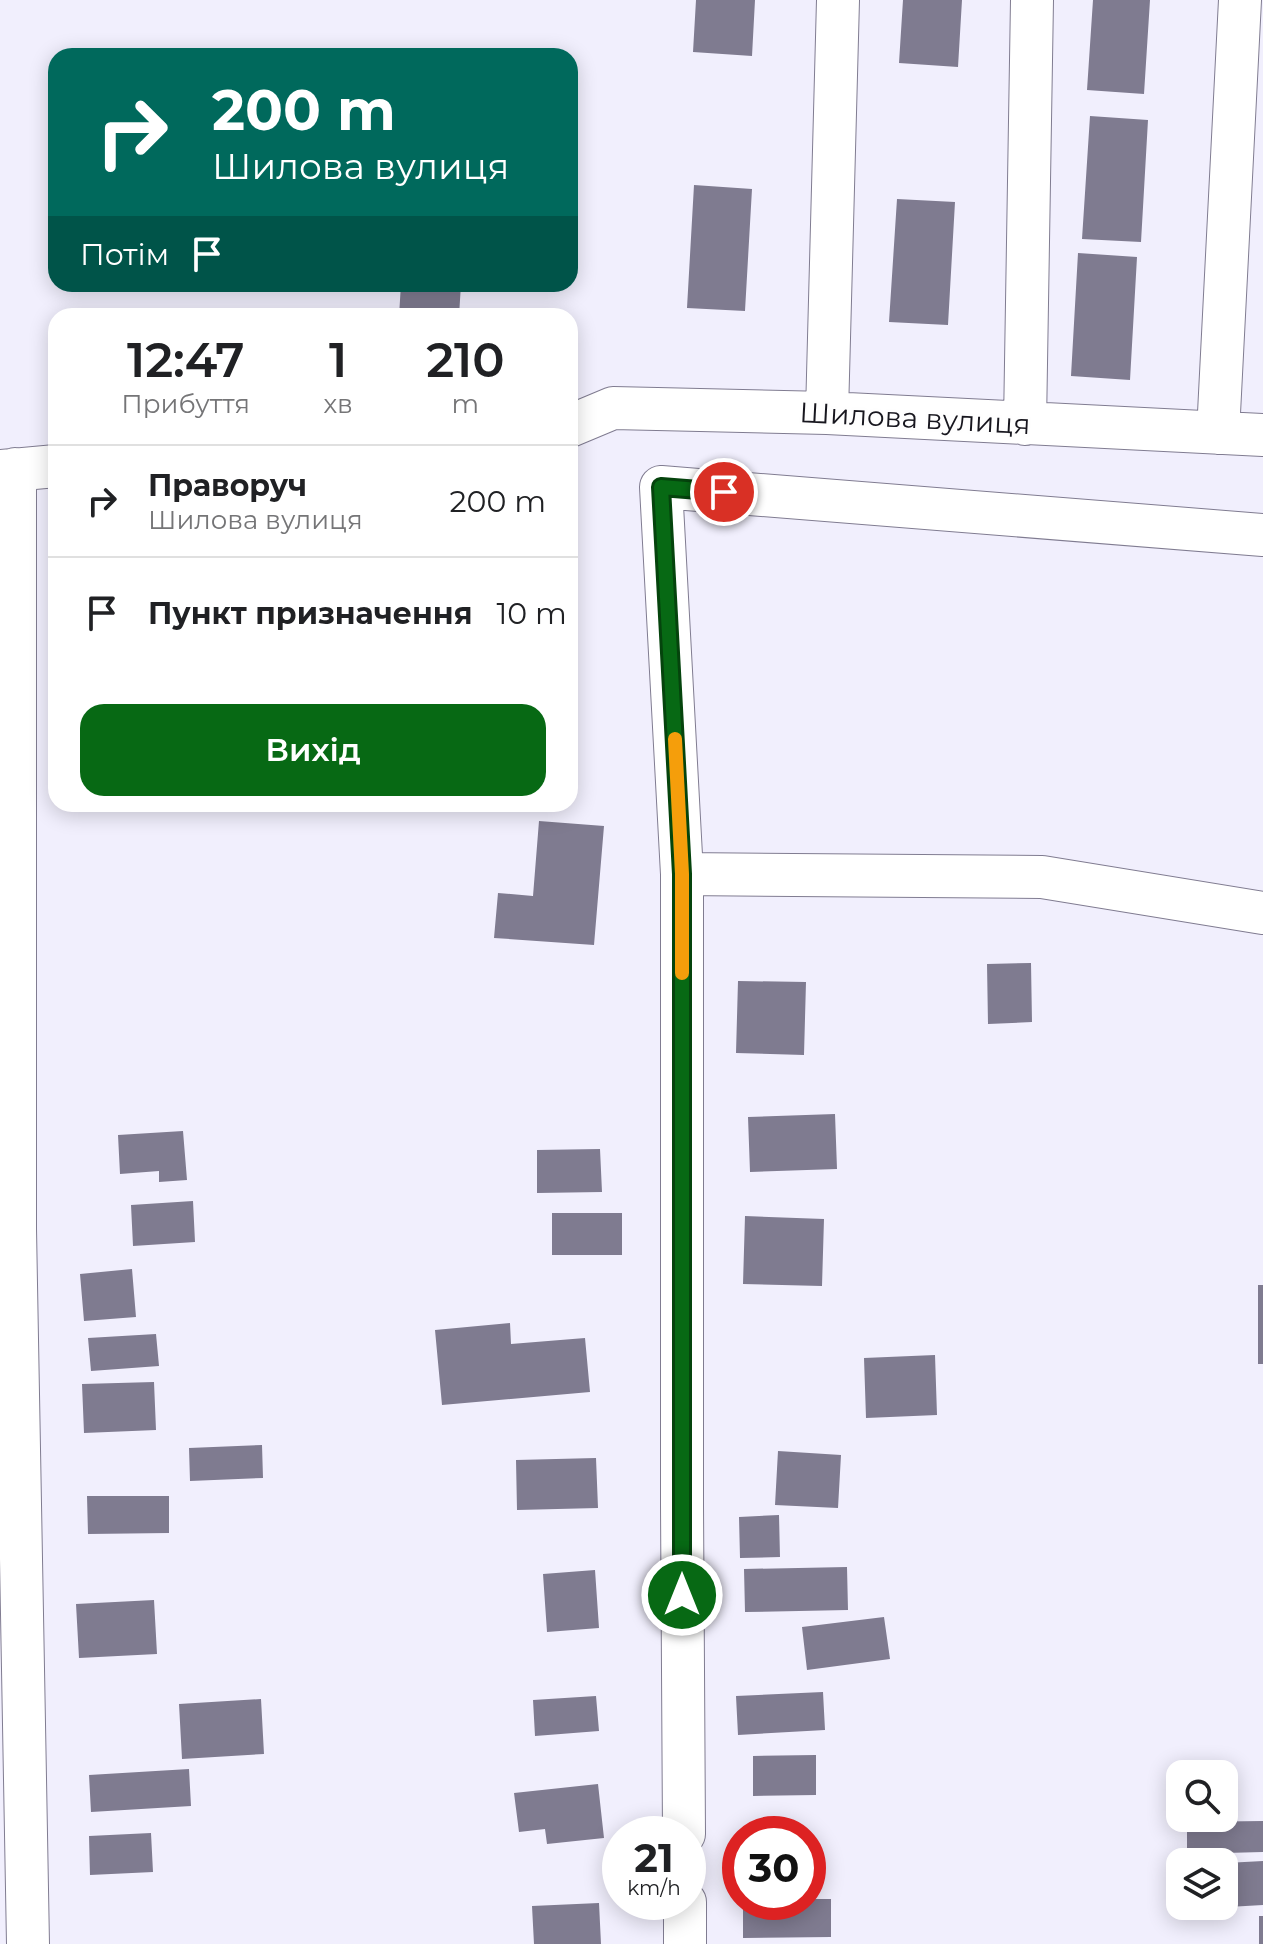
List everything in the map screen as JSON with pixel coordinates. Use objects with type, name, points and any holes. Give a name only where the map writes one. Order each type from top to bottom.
[{"type":"street","points":[[827,413],[838,0]]},
{"type":"street","points":[[1025,424],[1032,0]]},
{"type":"street","points":[[1218,433],[1240,0]]},
{"type":"street","name":"Шилова вулиця","points":[[578,423],[613,408],[827,413],[1263,435]]},
{"type":"street","points":[[24,468],[15,1229],[28,1944]]},
{"type":"street","points":[[684,1816],[682,874],[661,487],[1263,535]]},
{"type":"street","points":[[682,874],[1042,877],[1263,913]]},
{"type":"street","points":[[685,1920],[685,1944]]},
{"type":"building","points":[[696,0],[755,0],[752,56],[693,52]]},
{"type":"building","points":[[903,0],[962,0],[958,67],[899,63]]},
{"type":"building","points":[[1093,0],[1150,0],[1144,94],[1087,90]]},
{"type":"building","points":[[1090,116],[1148,120],[1141,242],[1082,239]]},
{"type":"building","points":[[694,185],[752,189],[745,311],[687,308]]},
{"type":"building","points":[[897,199],[955,202],[948,325],[889,322]]},
{"type":"building","points":[[1078,253],[1137,257],[1130,380],[1071,376]]},
{"type":"building","points":[[400,292],[460,292],[460,308],[400,308]]},
{"type":"building","points":[[539,821],[604,826],[594,945],[494,938],[498,893],[533,896]]},
{"type":"building","points":[[1031,963],[1032,1022],[988,1024],[987,964]]},
{"type":"building","points":[[738,981],[806,982],[804,1055],[736,1053]]},
{"type":"building","points":[[835,1114],[837,1169],[750,1172],[748,1117]]},
{"type":"building","points":[[183,1131],[187,1180],[159,1182],[159,1171],[120,1174],[118,1135]]},
{"type":"building","points":[[600,1149],[602,1192],[537,1193],[537,1150]]},
{"type":"building","points":[[193,1201],[195,1242],[133,1246],[131,1205]]},
{"type":"building","points":[[552,1213],[622,1213],[622,1255],[552,1255]]},
{"type":"building","points":[[745,1216],[824,1219],[822,1286],[743,1284]]},
{"type":"building","points":[[132,1269],[136,1317],[84,1321],[80,1274]]},
{"type":"building","points":[[1258,1285],[1263,1285],[1263,1364],[1258,1364]]},
{"type":"building","points":[[510,1323],[511,1344],[585,1338],[590,1392],[442,1405],[435,1330]]},
{"type":"building","points":[[156,1334],[159,1366],[91,1371],[88,1338]]},
{"type":"building","points":[[935,1355],[937,1415],[866,1418],[864,1358]]},
{"type":"building","points":[[154,1382],[156,1430],[84,1433],[82,1384]]},
{"type":"building","points":[[262,1445],[263,1478],[190,1481],[189,1448]]},
{"type":"building","points":[[778,1451],[841,1455],[838,1508],[775,1505]]},
{"type":"building","points":[[596,1458],[598,1508],[517,1510],[516,1460]]},
{"type":"building","points":[[87,1496],[169,1496],[169,1533],[88,1534]]},
{"type":"building","points":[[779,1515],[780,1557],[740,1558],[739,1517]]},
{"type":"building","points":[[847,1567],[848,1610],[745,1612],[744,1569]]},
{"type":"building","points":[[595,1570],[599,1628],[547,1632],[543,1574]]},
{"type":"building","points":[[154,1600],[157,1654],[79,1658],[76,1604]]},
{"type":"building","points":[[884,1617],[890,1659],[807,1670],[802,1627]]},
{"type":"building","points":[[823,1692],[825,1730],[738,1735],[736,1696]]},
{"type":"building","points":[[596,1696],[599,1731],[535,1736],[533,1700]]},
{"type":"building","points":[[261,1699],[264,1754],[182,1759],[179,1704]]},
{"type":"building","points":[[816,1755],[816,1795],[753,1796],[753,1756]]},
{"type":"building","points":[[189,1769],[191,1806],[91,1812],[89,1775]]},
{"type":"building","points":[[598,1784],[602,1838],[547,1844],[545,1829],[519,1832],[514,1793]]},
{"type":"building","points":[[1238,1821],[1263,1821],[1263,1852],[1238,1853],[1238,1848],[1187,1848],[1187,1832],[1238,1832]]},
{"type":"building","points":[[151,1833],[153,1872],[90,1875],[89,1836]]},
{"type":"building","points":[[1263,1861],[1263,1905],[1238,1906],[1238,1862]]},
{"type":"building","points":[[826,1899],[831,1899],[831,1937],[743,1938],[743,1920],[826,1920]]},
{"type":"building","points":[[599,1903],[601,1944],[534,1944],[532,1906]]},
{"type":"building","points":[[1259,1916],[1263,1916],[1263,1944],[1259,1944]]},
{"type":"slow traffic","points":[[675,739],[682,874],[682,973]]},
{"type":"route","points":[[682,1595],[682,874],[661,487],[724,492]]}]
